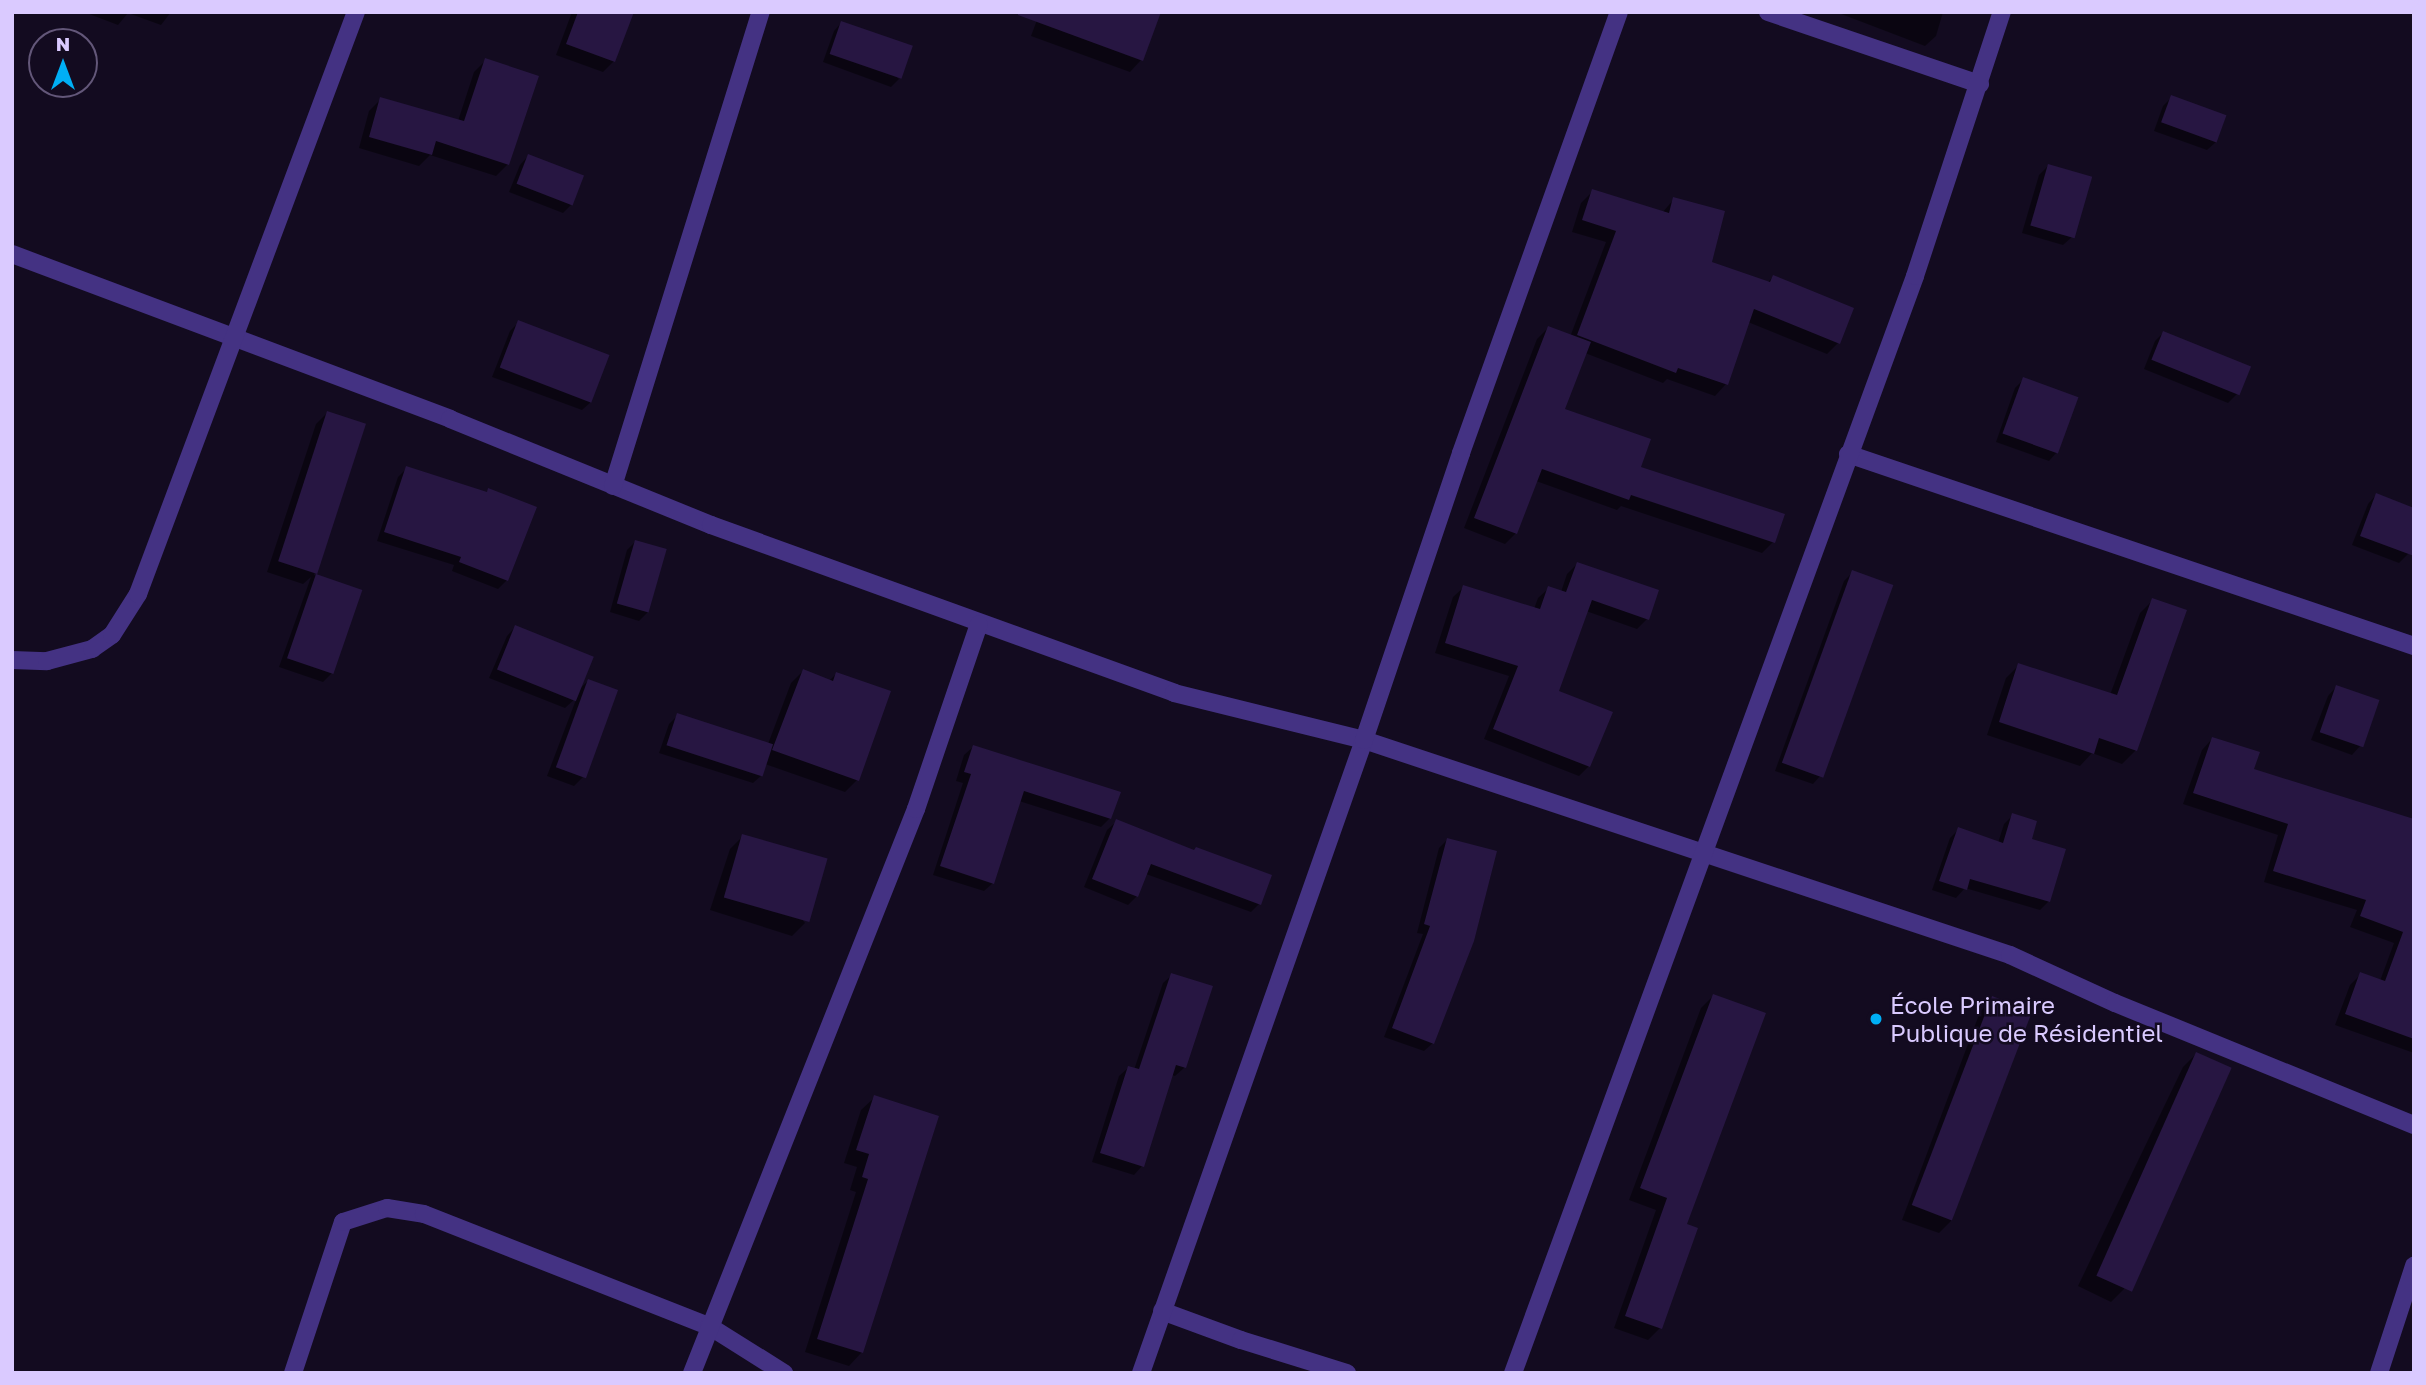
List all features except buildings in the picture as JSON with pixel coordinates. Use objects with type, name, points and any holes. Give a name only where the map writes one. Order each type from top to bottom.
[{"type":"street","points":[[12,660],[47,661],[92,649],[112,635],[138,594],[356,12]]},
{"type":"street","points":[[614,485],[761,12]]},
{"type":"street","points":[[1141,1373],[1364,740],[1461,453],[1619,12]]},
{"type":"street","points":[[1768,12],[1980,84]]},
{"type":"street","points":[[1513,1373],[1915,276],[2002,12]]},
{"type":"street","points":[[12,254],[235,336],[614,485],[711,526],[1174,693],[1364,740],[1705,851],[2010,955],[2115,1003],[2414,1125]]},
{"type":"street","points":[[1848,454],[2414,646]]},
{"type":"street","points":[[692,1373],[916,809],[979,624]]},
{"type":"street","points":[[293,1373],[343,1222],[387,1208],[424,1214],[709,1326],[784,1373]]},
{"type":"street","points":[[2379,1373],[2414,1266]]},
{"type":"street","points":[[1162,1311],[1241,1340],[1348,1373]]},
{"type":"place","name":"École Primaire Publique de Résidentiel","points":[[1876,1019]]}]
